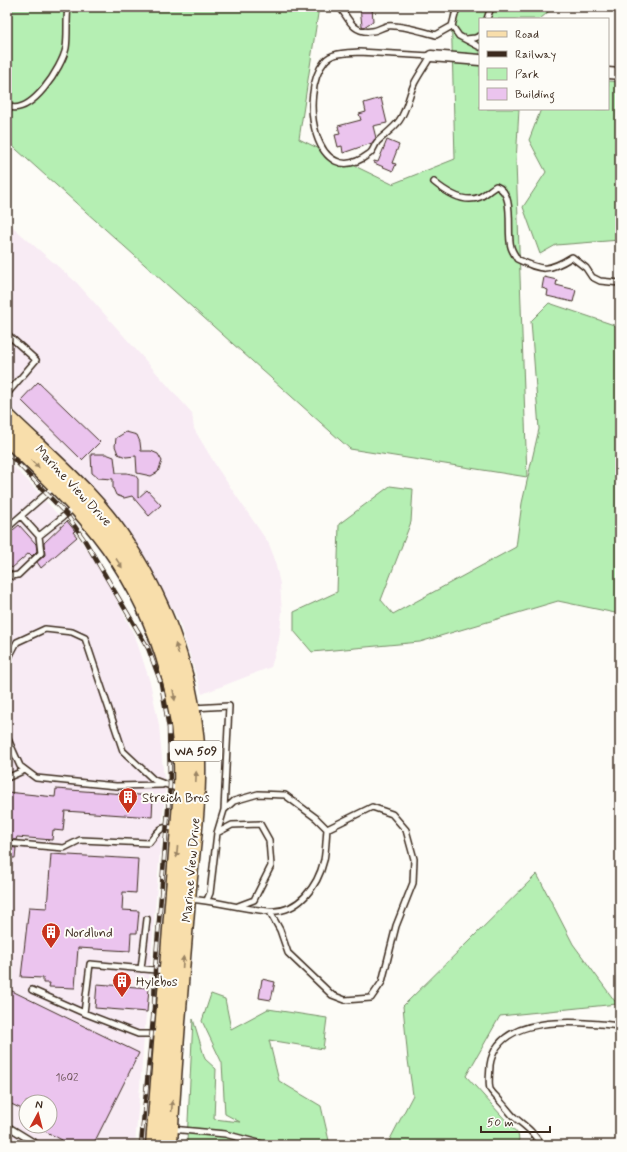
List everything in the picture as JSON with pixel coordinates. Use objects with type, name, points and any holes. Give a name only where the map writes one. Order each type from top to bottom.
[{"type":"main road","name":"Marine View Drive","points":[[7,417],[100,509],[125,542],[144,572],[167,622],[180,660],[191,708],[196,736],[196,815],[187,899],[170,1137]]},
{"type":"main road","name":"Marine View Drive","points":[[7,437],[76,506],[100,534],[126,574],[144,605],[164,654],[174,696],[180,741],[182,790],[154,1145]]},
{"type":"street","points":[[430,56],[479,60]]},
{"type":"street","points":[[609,73],[620,74]]},
{"type":"lane","points":[[7,106],[10,108],[26,105],[43,90],[56,73],[66,48],[68,7]]},
{"type":"lane","points":[[340,7],[356,29],[364,32],[374,31],[387,26],[408,28],[436,35],[452,26],[457,7]]},
{"type":"lane","points":[[487,18],[490,7]]},
{"type":"lane","points":[[452,26],[459,36],[479,46]]},
{"type":"lane","points":[[466,39],[479,36]]},
{"type":"lane","points":[[384,52],[430,56],[415,82],[400,120],[376,143],[371,153],[348,165],[339,164],[331,159],[319,143],[313,123],[311,105],[312,90],[316,75],[326,60],[333,55],[384,52]]},
{"type":"lane","points":[[434,182],[444,191],[469,200],[482,196],[496,186],[501,188],[506,193],[509,212],[511,247],[517,259],[540,268],[555,268],[572,257],[586,268],[592,277],[600,281],[620,283]]},
{"type":"lane","points":[[7,334],[36,360],[7,394]]},
{"type":"lane","points":[[7,528],[56,485]]},
{"type":"lane","points":[[39,536],[76,506]]},
{"type":"lane","points":[[7,573],[12,576],[18,574],[40,555],[42,549],[39,536],[21,516]]},
{"type":"lane","points":[[7,661],[17,642],[45,629],[72,632],[85,638],[123,751],[154,780],[163,785],[182,790]]},
{"type":"lane","points":[[191,708],[229,706],[224,810],[217,833],[210,893],[207,900]]},
{"type":"lane","points":[[7,737],[20,766],[36,778],[116,786],[163,785]]},
{"type":"lane","points":[[7,778],[25,770]]},
{"type":"lane","points":[[224,810],[234,801],[258,794],[285,795],[316,818],[327,829]]},
{"type":"lane","points":[[270,912],[280,930],[288,953],[332,995],[346,1000],[371,998],[382,982],[396,926],[413,883],[414,859],[406,830],[392,814],[372,807],[327,829]]},
{"type":"lane","points":[[217,833],[232,825],[260,824],[268,840],[271,866],[263,884],[254,900],[237,907]]},
{"type":"lane","points":[[7,843],[64,848],[80,840],[149,843],[161,828],[166,826],[179,829]]},
{"type":"lane","points":[[187,899],[207,900],[237,907],[270,912],[291,908],[306,896],[316,880],[324,860],[327,829]]},
{"type":"lane","points":[[141,969],[147,919]]},
{"type":"lane","points":[[84,1013],[90,964],[167,971]]},
{"type":"lane","points":[[32,990],[84,1013],[138,1034],[162,1034]]},
{"type":"lane","points":[[541,1145],[527,1126],[513,1116],[490,1089],[489,1072],[492,1053],[502,1040],[515,1031],[530,1026],[559,1023],[620,1026]]},
{"type":"lane","points":[[7,1126],[38,1145]]},
{"type":"lane","points":[[170,1137],[225,1134],[266,1145]]},
{"type":"lane","points":[[248,1140],[254,1145]]},
{"type":"shaded area","points":[[7,222],[77,283],[192,413],[194,429],[218,469],[269,544],[274,557],[280,584],[282,612],[279,640],[271,667],[202,694],[179,621],[137,546],[85,480],[7,403]]},
{"type":"shaded area","points":[[7,460],[31,484],[81,541],[106,578],[136,639],[150,682],[159,725],[165,791],[135,1145],[7,1145]]},
{"type":"green space","points":[[7,7],[319,7],[299,139],[392,184],[455,159],[451,7],[554,7],[541,18],[479,18],[479,110],[519,110],[516,162],[527,477],[350,449],[7,141]]},
{"type":"green space","points":[[609,81],[620,82],[620,240],[556,245],[540,254],[523,207],[546,172],[529,140],[541,110],[609,110]]},
{"type":"green space","points":[[549,303],[620,327],[620,614],[558,601],[420,642],[312,652],[294,631],[294,612],[337,592],[339,524],[390,486],[413,489],[411,522],[381,600],[393,614],[516,547],[522,503],[539,429],[531,321]]},
{"type":"green space","points":[[537,874],[573,944],[617,1004],[500,1016],[466,1076],[518,1134],[520,1145],[387,1145],[413,1095],[403,1006]]},
{"type":"green space","points":[[211,994],[225,999],[231,1029],[268,1009],[327,1018],[323,1049],[269,1040],[279,1081],[321,1106],[330,1145],[208,1145],[187,1142],[193,1019],[205,1059],[216,1069],[214,1119],[240,1122],[225,1114],[222,1063],[202,1021]]},
{"type":"building","points":[[360,7],[372,7],[373,21],[364,27],[362,26]]},
{"type":"building","points":[[381,98],[387,123],[373,126],[376,138],[372,143],[343,153],[342,146],[338,147],[335,135],[340,134],[338,126],[361,120],[359,114],[366,112],[364,103]]},
{"type":"building","points":[[387,140],[399,145],[392,163],[396,164],[393,171],[374,163],[374,161],[378,162]]},
{"type":"building","points":[[544,277],[557,280],[556,285],[576,290],[573,302],[547,296],[548,290],[542,288]]},
{"type":"building","points":[[38,382],[100,442],[82,460],[21,400]]},
{"type":"building","points":[[126,432],[137,435],[140,442],[141,451],[151,451],[158,454],[162,461],[158,472],[151,476],[137,473],[136,456],[126,457],[118,454],[115,446],[116,438]]},
{"type":"building","points":[[91,454],[106,454],[114,457],[116,473],[135,475],[138,479],[138,498],[147,490],[161,505],[149,516],[132,496],[124,498],[116,495],[113,488],[113,479],[98,478],[92,473]]},
{"type":"building","points":[[67,521],[75,531],[73,532],[77,537],[41,568],[37,562],[45,555],[44,543]]},
{"type":"building","points":[[19,525],[36,544],[37,551],[32,556],[29,553],[12,568],[7,563],[7,535]]},
{"type":"building","name":"Streich Bros","points":[[56,789],[153,796],[152,817],[65,811],[63,831],[53,830],[52,840],[17,837],[16,840],[7,839],[7,792],[55,797]]},
{"type":"building","points":[[7,847],[16,848],[15,858],[7,858]]},
{"type":"building","points":[[51,854],[138,859],[136,893],[123,892],[122,910],[139,911],[137,933],[131,933],[130,951],[78,948],[75,988],[49,987],[50,983],[43,983],[43,978],[21,977],[29,907],[47,908]]},
{"type":"building","points":[[262,979],[275,982],[271,1000],[259,998]]},
{"type":"building","name":"Hylebos","points":[[97,984],[149,988],[147,1012],[95,1008]]},
{"type":"building","points":[[10,990],[139,1053],[93,1145],[59,1145],[62,1140],[50,1134],[58,1134],[58,1094],[18,1094],[18,1107],[7,1102],[7,997]]},
{"type":"railway","points":[[7,452],[67,515],[85,541],[148,648],[161,683],[169,728],[170,785],[155,970],[154,1008],[141,1145]]},
{"type":"place","name":"Streich Bros","points":[[128,814]]},
{"type":"place","name":"Nordlund","points":[[51,949]]},
{"type":"place","name":"Hylebos","points":[[122,998]]}]
